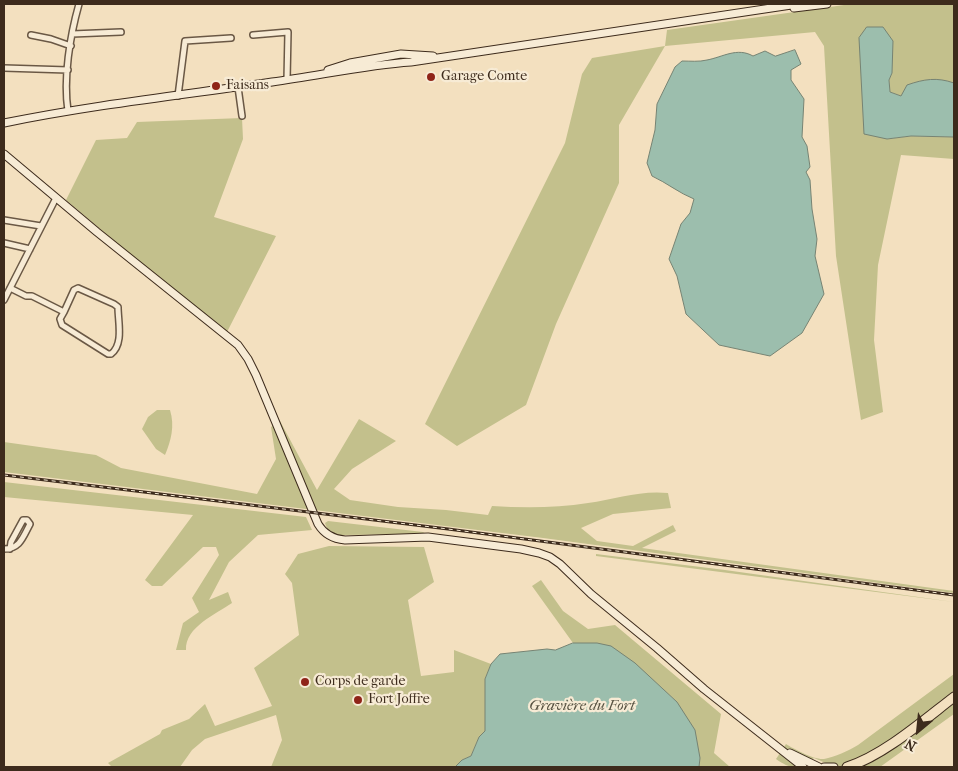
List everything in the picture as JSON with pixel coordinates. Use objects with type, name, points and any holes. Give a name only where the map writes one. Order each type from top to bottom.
[{"type":"highway","points":[[847,767],[881,750],[954,699]]},
{"type":"highway","points":[[864,767],[954,699]]},
{"type":"main road","points":[[4,123],[68,111],[311,76],[412,54],[448,56],[798,4]]},
{"type":"main road","points":[[758,11],[827,4]]},
{"type":"main road","points":[[4,154],[200,316],[230,338],[242,350],[256,375],[316,519],[325,533],[341,540],[437,538],[521,549],[539,553],[555,560],[591,594],[803,767]]},
{"type":"main road","points":[[762,735],[796,756],[819,767]]},
{"type":"main road","points":[[824,767],[834,767]]},
{"type":"street","points":[[68,111],[66,96],[68,70],[72,34],[79,4]]},
{"type":"street","points":[[72,34],[121,32]]},
{"type":"street","points":[[253,35],[288,32],[287,80]]},
{"type":"street","points":[[31,35],[71,46]]},
{"type":"street","points":[[178,96],[185,41],[231,38]]},
{"type":"street","points":[[4,68],[68,70]]},
{"type":"street","points":[[238,87],[242,116]]},
{"type":"street","points":[[4,300],[56,198]]},
{"type":"street","points":[[4,220],[41,226]]},
{"type":"street","points":[[4,244],[30,249]]},
{"type":"street","points":[[10,288],[26,296],[32,296],[64,312]]},
{"type":"street","points":[[78,288],[118,307],[119,343],[114,352],[108,354],[62,325],[60,319],[64,312],[74,290],[78,288]]},
{"type":"street","points":[[23,520],[28,520],[30,524],[20,544],[7,549],[23,520]]},
{"type":"shaded area","points":[[851,4],[954,4],[954,83],[901,96],[890,92],[889,80],[892,73],[883,27],[887,139],[911,136],[954,137],[954,159],[901,155],[878,265],[874,340],[883,412],[861,420],[836,256],[824,46],[815,32],[665,46],[667,30]]},
{"type":"shaded area","points":[[665,46],[619,125],[619,183],[556,324],[526,405],[457,446],[425,424],[565,143],[582,74],[592,58]]},
{"type":"shaded area","points":[[242,118],[243,139],[214,217],[276,236],[227,332],[184,300],[66,200],[96,140],[127,138],[137,122]]},
{"type":"shaded area","points":[[157,410],[170,410],[172,433],[165,455],[156,449],[142,429],[148,417]]},
{"type":"shaded area","points":[[359,419],[396,441],[352,469],[334,489],[350,500],[398,507],[488,515],[492,506],[564,506],[638,494],[668,493],[671,508],[613,514],[581,528],[597,541],[633,546],[673,525],[676,531],[642,548],[954,591],[954,593],[543,538],[4,472],[4,442],[96,455],[121,468],[257,494],[276,459],[271,427],[280,421],[317,490]]},
{"type":"shaded area","points":[[4,482],[306,517],[312,530],[258,535],[229,562],[209,600],[228,592],[232,603],[196,628],[187,642],[186,650],[176,650],[183,623],[199,612],[192,598],[219,555],[216,547],[203,547],[162,586],[152,586],[145,580],[193,515],[4,497]]},
{"type":"shaded area","points":[[328,521],[423,532],[426,534],[340,535],[329,530],[325,523]]},
{"type":"shaded area","points":[[329,546],[424,547],[434,582],[408,600],[421,676],[454,672],[454,650],[491,664],[485,679],[485,731],[479,737],[471,756],[462,760],[455,767],[271,767],[282,740],[276,715],[205,739],[192,750],[180,767],[112,767],[108,763],[160,734],[162,730],[189,719],[205,704],[215,726],[272,706],[254,668],[299,635],[292,583],[285,574],[298,554]]},
{"type":"shaded area","points":[[596,554],[725,570],[954,602],[596,556]]},
{"type":"shaded area","points":[[541,580],[563,611],[588,629],[615,625],[721,714],[714,753],[730,767],[699,767],[700,758],[677,702],[657,684],[597,643],[573,643],[532,586]]},
{"type":"shaded area","points":[[954,674],[954,714],[880,767],[835,767],[814,758],[799,766],[791,767],[776,759],[786,744],[804,754],[820,759],[846,752]]},
{"type":"water","points":[[867,27],[883,27],[893,41],[892,73],[889,80],[890,92],[901,96],[907,85],[925,80],[936,79],[954,83],[954,137],[911,136],[887,139],[864,134],[859,38]]},
{"type":"water","points":[[795,50],[801,64],[791,70],[791,80],[804,99],[802,137],[807,146],[810,167],[806,172],[810,180],[817,239],[815,256],[824,294],[802,333],[770,356],[719,345],[686,314],[677,276],[669,259],[681,224],[690,213],[694,199],[652,176],[647,163],[655,130],[657,104],[675,67],[682,61],[704,61],[741,52],[753,56],[765,51],[775,56]]},
{"type":"water","name":"Gravière du Fort","points":[[573,643],[597,643],[611,646],[635,663],[677,702],[695,730],[700,758],[699,767],[455,767],[462,760],[471,756],[479,737],[485,731],[485,679],[491,664],[500,654],[547,649],[555,650]]},
{"type":"railway","points":[[4,475],[448,529],[954,595]]},
{"type":"place","name":"Garage Comte","points":[[431,77]]},
{"type":"place","name":"Faisans","points":[[216,86]]},
{"type":"place","name":"Corps de garde","points":[[305,682]]},
{"type":"place","name":"Fort Joffre","points":[[358,700]]}]
